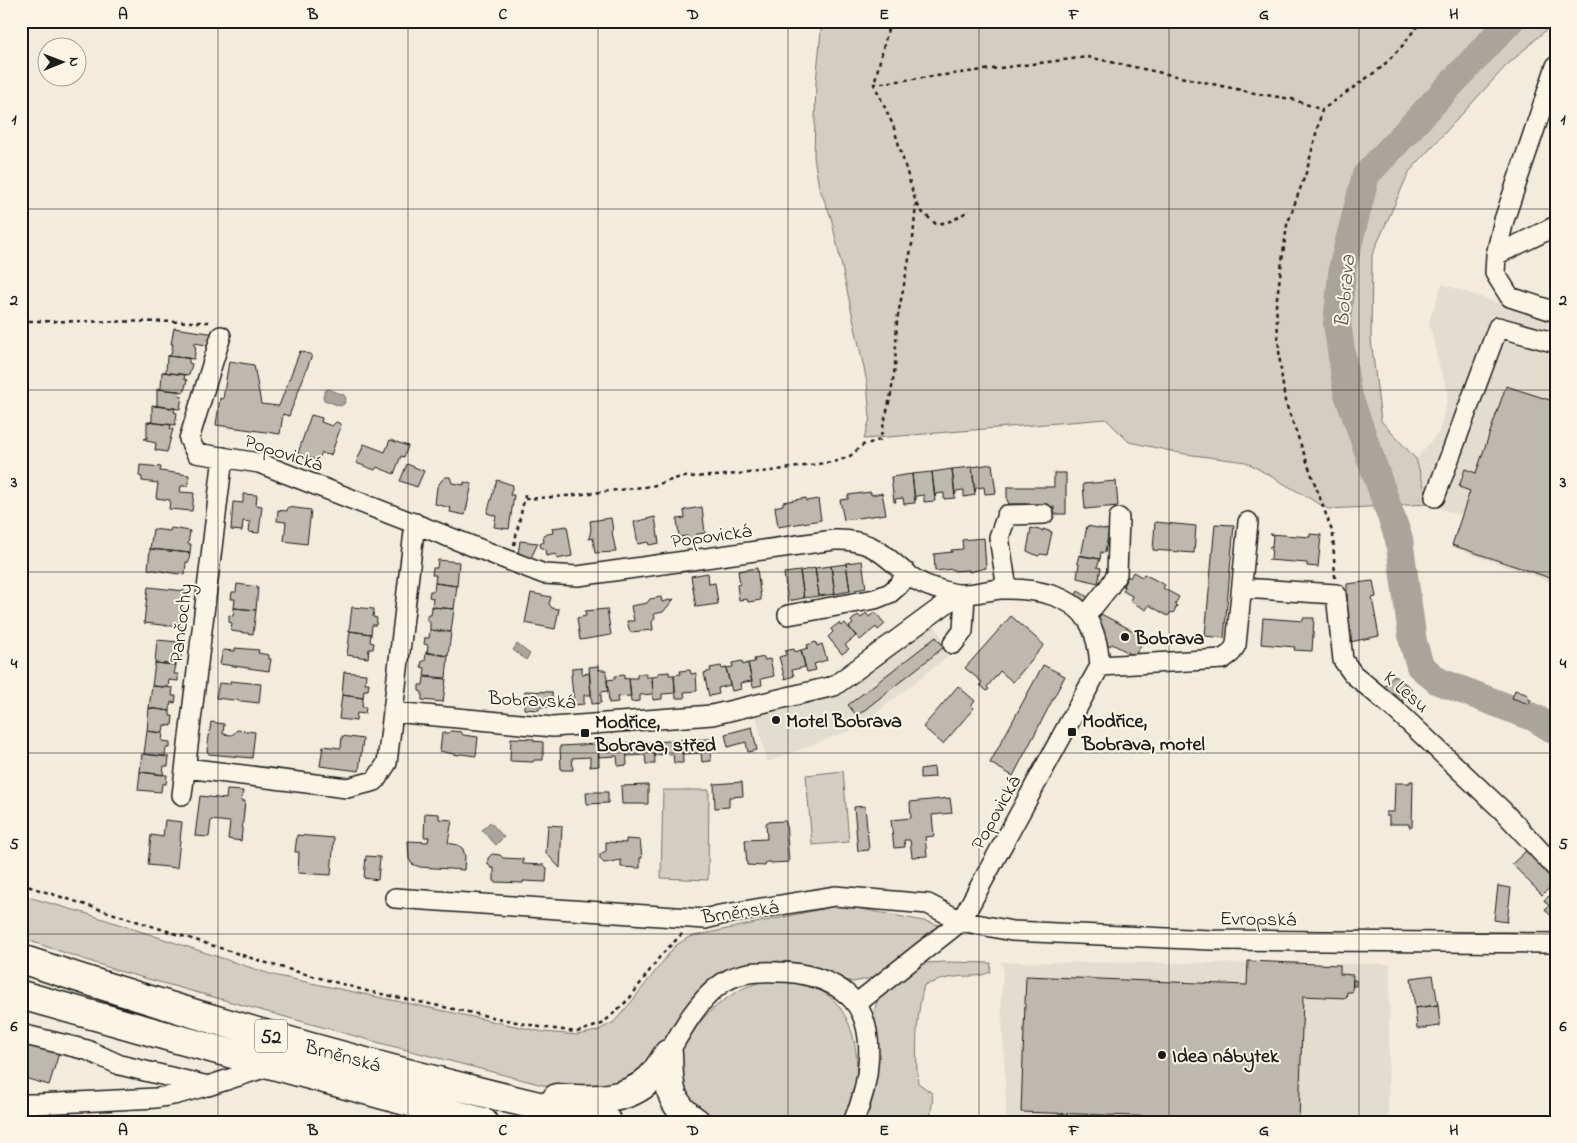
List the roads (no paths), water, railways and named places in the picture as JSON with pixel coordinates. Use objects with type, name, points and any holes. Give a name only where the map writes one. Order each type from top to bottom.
[{"type":"highway","points":[[21,955],[52,970]]},
{"type":"highway","points":[[21,959],[52,970]]},
{"type":"highway","name":"Brněnská","points":[[52,970],[212,1019],[491,1096],[607,1122]]},
{"type":"highway","name":"Brněnská","points":[[21,995],[483,1122]]},
{"type":"highway","points":[[491,1096],[587,1100],[616,1097],[630,1092],[645,1083],[655,1073],[668,1054]]},
{"type":"highway","points":[[668,1054],[671,1094],[681,1110],[696,1122]]},
{"type":"street","points":[[1556,66],[1504,220],[1496,255],[1495,273],[1510,297],[1556,312]]},
{"type":"street","points":[[1496,255],[1556,226]]},
{"type":"street","points":[[1435,497],[1498,327],[1554,336]]},
{"type":"street","name":"Popovická","points":[[221,336],[189,439],[196,453],[259,463],[544,574],[578,576],[854,540],[887,555],[923,584],[962,594],[1007,589],[1035,590],[1067,602],[1086,617],[1092,626],[1096,639],[1100,666],[961,921]]},
{"type":"street","name":"Pančochy","points":[[182,795],[223,457]]},
{"type":"street","points":[[1007,589],[999,537],[1007,515],[1044,514]]},
{"type":"street","points":[[1086,617],[1116,574],[1119,518]]},
{"type":"street","points":[[1100,666],[1223,659],[1231,654],[1236,645],[1248,522]]},
{"type":"street","points":[[186,768],[347,788],[375,781],[387,763],[415,523]]},
{"type":"street","points":[[788,615],[875,599],[890,594],[907,573]]},
{"type":"street","name":"K Lesu","points":[[1242,588],[1336,594],[1343,660],[1353,674],[1397,711],[1495,804],[1556,868]]},
{"type":"street","points":[[953,644],[963,631],[962,594]]},
{"type":"street","name":"Bobravská","points":[[393,712],[553,726],[712,715],[834,686],[962,594]]},
{"type":"street","name":"Brněnská","points":[[395,898],[705,919],[836,896],[928,904],[961,921]]},
{"type":"street","points":[[856,1004],[961,921]]},
{"type":"street","name":"Evropská","points":[[961,921],[1012,931],[1211,940],[1556,943]]},
{"type":"street","points":[[668,1054],[687,1020],[717,987],[728,980],[746,973],[762,971],[802,974],[839,988],[856,1004],[865,1024],[869,1057],[866,1082],[853,1122]]},
{"type":"street","points":[[21,1034],[88,1050],[120,1065],[208,1086]]},
{"type":"street","points":[[21,1104],[174,1096],[273,1065]]},
{"type":"waterway","name":"Bobrava","points":[[1510,21],[1366,175],[1343,265],[1337,323],[1347,391],[1399,539],[1413,642],[1420,666],[1438,681],[1535,718],[1556,731]]},
{"type":"place","name":"Bobrava","points":[[1125,637]]},
{"type":"place","name":"Motel Bobrava","points":[[776,720]]},
{"type":"place","name":"Modřice, Bobrava, motel","points":[[1072,732]]},
{"type":"place","name":"Modřice, Bobrava, střed","points":[[585,733]]},
{"type":"place","name":"Idea nábytek","points":[[1162,1055]]}]
